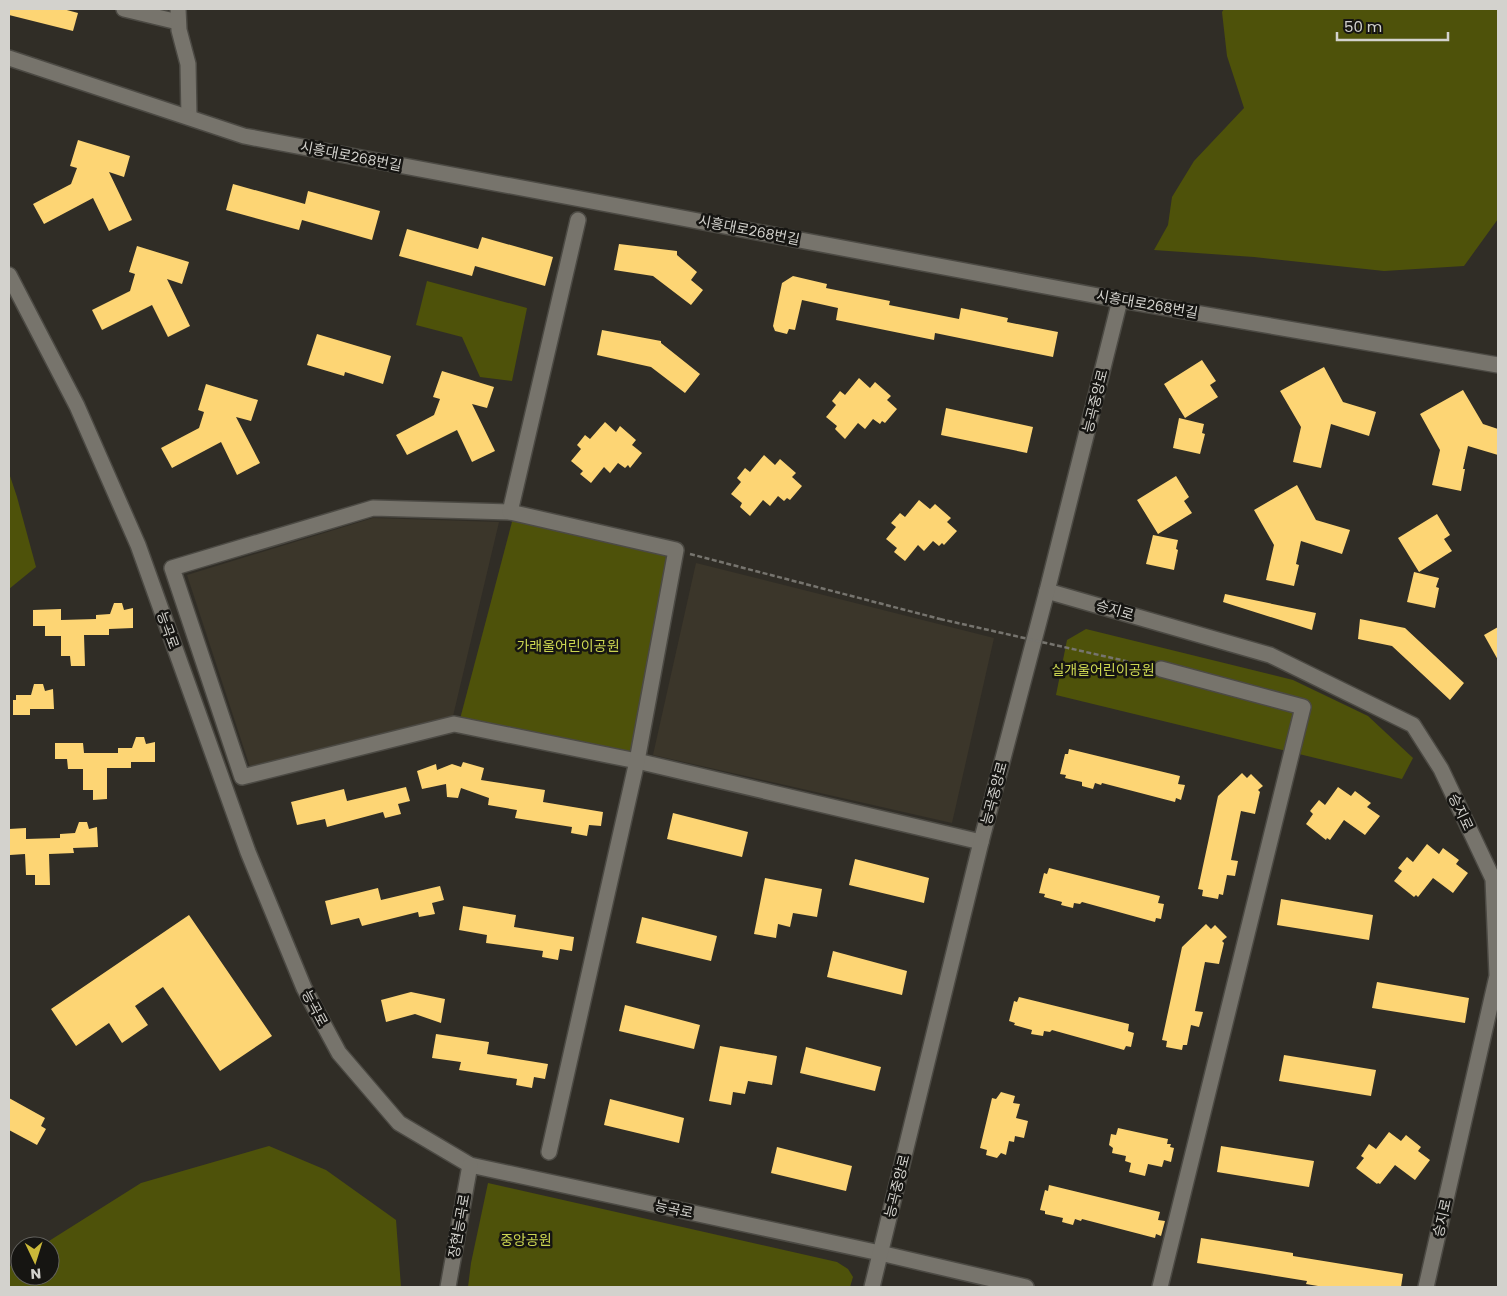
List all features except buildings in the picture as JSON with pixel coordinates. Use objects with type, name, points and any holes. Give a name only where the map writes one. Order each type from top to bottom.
[{"type":"street","points":[[124,9],[178,15],[188,64],[189,117]]},
{"type":"street","name":"시흥대로268번길","points":[[9,58],[244,136],[1120,300],[1498,365]]},
{"type":"street","points":[[510,512],[578,220]]},
{"type":"street","name":"능곡로","points":[[9,275],[14,293],[77,406],[138,545],[248,852],[304,988],[340,1053],[399,1123],[470,1165],[880,1253],[997,1284],[1026,1287]]},
{"type":"street","name":"능곡중앙로","points":[[872,1287],[981,842],[1047,591],[1120,300]]},
{"type":"street","points":[[548,1152],[637,761],[676,550],[510,512],[373,508],[172,568],[242,777],[454,724],[637,761],[981,842]]},
{"type":"street","name":"승지로","points":[[1047,591],[1270,655],[1413,725],[1441,769],[1493,879],[1497,976],[1426,1287]]},
{"type":"street","points":[[1160,1287],[1303,707],[1161,670]]},
{"type":"street","name":"장현능곡로","points":[[448,1287],[470,1165]]},
{"type":"path","points":[[676,550],[940,619],[1161,670]]},
{"type":"shaded area","points":[[373,518],[499,522],[453,716],[250,767],[187,575]]},
{"type":"shaded area","points":[[696,563],[994,638],[952,823],[653,755]]},
{"type":"green space","points":[[1224,9],[1498,9],[1498,219],[1464,266],[1384,271],[1254,257],[1154,250],[1168,225],[1172,197],[1194,161],[1244,108],[1227,56],[1222,12]]},
{"type":"green space","points":[[427,281],[527,308],[512,381],[480,377],[462,337],[416,325]]},
{"type":"green space","points":[[9,473],[36,567],[9,589]]},
{"type":"green space","name":"가래울어린이공원","points":[[513,518],[675,554],[634,754],[460,719]]},
{"type":"green space","name":"실개울어린이공원","points":[[1086,629],[1293,680],[1368,716],[1413,758],[1402,779],[1056,695],[1067,640]]},
{"type":"green space","points":[[269,1146],[326,1170],[396,1220],[401,1287],[9,1287],[10,1266],[10,1286],[60,1286],[60,1236],[57,1236],[141,1183]]},
{"type":"green space","name":"중앙공원","points":[[488,1183],[837,1262],[848,1269],[853,1277],[850,1287],[468,1287],[471,1263]]}]
